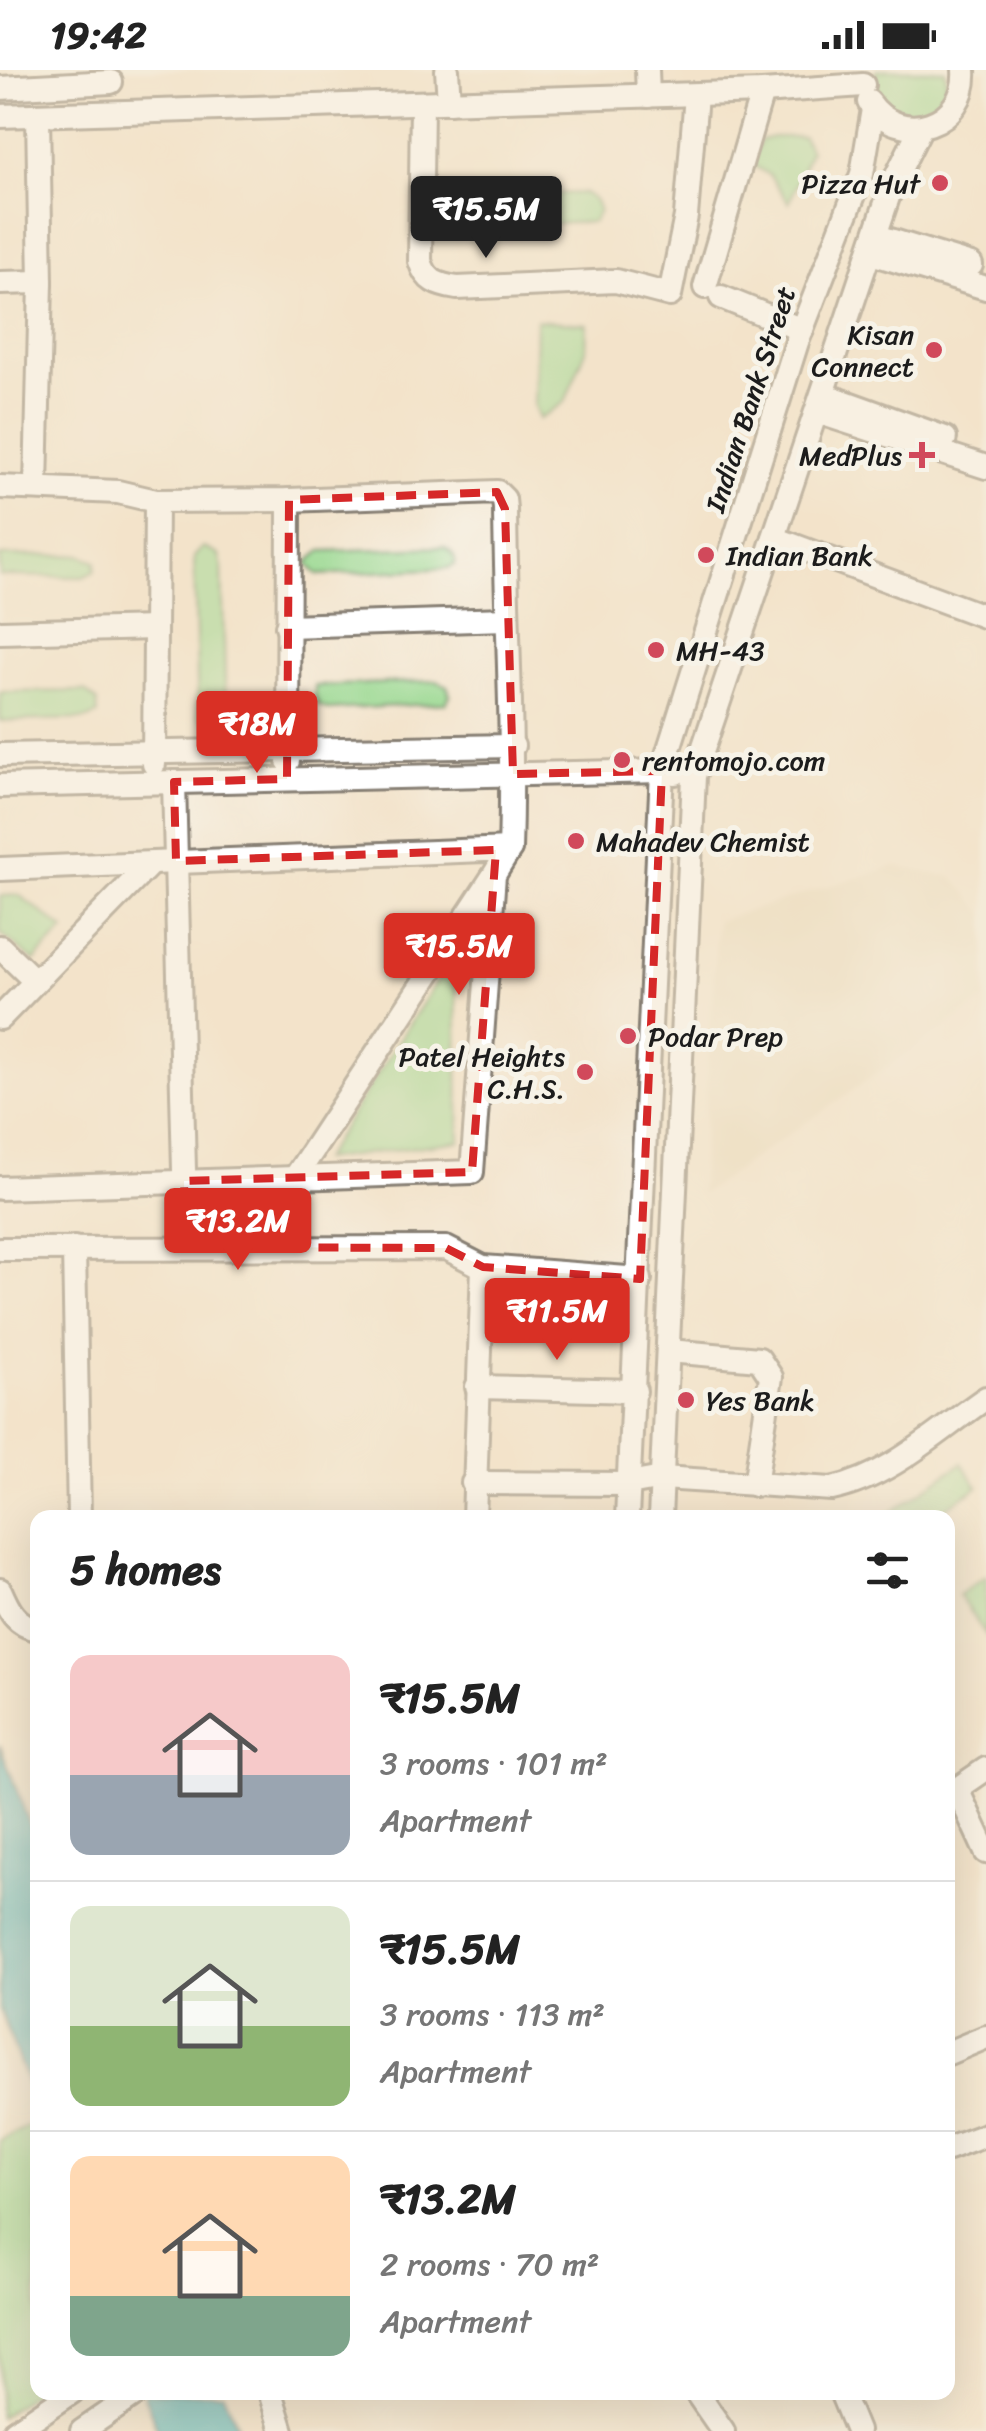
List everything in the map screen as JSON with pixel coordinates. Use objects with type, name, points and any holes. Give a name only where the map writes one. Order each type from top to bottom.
[{"type":"street","points":[[448,70],[449,102]]},
{"type":"street","points":[[647,70],[648,96]]},
{"type":"street","points":[[0,88],[112,76],[111,114]]},
{"type":"street","points":[[0,116],[769,92],[863,78],[873,109],[895,125],[921,128],[938,122],[952,110],[972,76]]},
{"type":"street","points":[[764,135],[769,92]]},
{"type":"street","points":[[769,92],[713,292],[802,330]]},
{"type":"street","points":[[422,104],[420,260],[424,274],[438,285],[457,288],[616,280],[670,295],[686,216],[696,95]]},
{"type":"street","name":"Indian Bank Street","points":[[627,1510],[662,770],[802,330],[862,174],[873,109]]},
{"type":"street","points":[[36,486],[41,282],[38,116]]},
{"type":"street","points":[[660,1510],[694,776],[892,184],[921,128]]},
{"type":"street","points":[[874,244],[971,266]]},
{"type":"street","points":[[874,244],[986,288]]},
{"type":"street","points":[[0,283],[41,282]]},
{"type":"street","points":[[820,403],[986,452]]},
{"type":"street","points":[[820,403],[986,467]]},
{"type":"street","points":[[0,487],[132,494],[156,501],[497,492],[504,499],[513,746],[510,849],[296,1176]]},
{"type":"street","points":[[288,780],[289,500]]},
{"type":"street","points":[[156,501],[154,750],[164,782],[176,861],[186,1247]]},
{"type":"street","points":[[774,538],[986,616]]},
{"type":"street","points":[[287,626],[506,619]]},
{"type":"street","points":[[0,632],[156,628]]},
{"type":"street","points":[[0,756],[513,746]]},
{"type":"street","points":[[0,786],[662,770],[694,776]]},
{"type":"street","points":[[0,869],[510,849]]},
{"type":"street","points":[[0,1018],[150,864]]},
{"type":"street","points":[[0,1188],[472,1172],[494,875]]},
{"type":"street","points":[[0,947],[35,981]]},
{"type":"street","points":[[74,1248],[79,1510]]},
{"type":"street","points":[[0,1249],[446,1248],[484,1266],[640,1279]]},
{"type":"street","points":[[474,1510],[484,1266]]},
{"type":"street","points":[[669,1351],[758,1358],[768,1370],[771,1378],[755,1485]]},
{"type":"street","points":[[478,1387],[634,1391]]},
{"type":"street","points":[[473,1483],[629,1484],[662,1478],[820,1489],[855,1484],[876,1474],[986,1398]]},
{"type":"street","points":[[0,1590],[8,1610],[18,1622],[30,1626]]},
{"type":"street","points":[[955,1790],[986,1769]]},
{"type":"street","points":[[955,1797],[986,1852]]},
{"type":"street","points":[[955,2049],[986,2037]]},
{"type":"street","points":[[955,2146],[986,2135]]},
{"type":"street","points":[[15,2431],[60,2400]]},
{"type":"street","points":[[82,2431],[128,2400]]},
{"type":"street","points":[[272,2400],[282,2431]]},
{"type":"street","points":[[701,2400],[722,2431]]},
{"type":"street","points":[[844,2400],[858,2431]]},
{"type":"highlighted area","points":[[497,492],[505,509],[513,774],[662,771],[640,1279],[483,1267],[446,1248],[186,1247],[184,1181],[472,1172],[496,850],[176,861],[174,782],[287,779],[289,500]]},
{"type":"shaded area","points":[[894,866],[952,877],[983,911],[986,999],[700,1195],[717,921]]},
{"type":"green space","points":[[876,70],[945,70],[942,100],[929,110],[899,116],[877,91]]},
{"type":"green space","points":[[803,137],[810,151],[789,203],[770,176],[750,163],[761,140]]},
{"type":"green space","points":[[582,193],[598,207],[593,222],[483,227],[465,210],[463,202],[474,196]]},
{"type":"green space","points":[[536,320],[587,324],[586,350],[565,402],[539,419],[534,406]]},
{"type":"green space","points":[[203,547],[219,555],[222,567],[226,715],[220,725],[209,729],[198,716],[194,557]]},
{"type":"green space","points":[[444,547],[455,559],[455,565],[448,568],[318,575],[307,563],[321,551]]},
{"type":"green space","points":[[80,555],[96,561],[95,571],[83,577],[0,576],[0,556]]},
{"type":"green space","points":[[437,681],[447,686],[450,695],[446,703],[329,710],[319,706],[315,698],[315,686]]},
{"type":"green space","points":[[84,691],[97,701],[98,714],[88,719],[0,721],[0,692]]},
{"type":"green space","points":[[19,895],[65,930],[34,961],[0,933],[0,896]]},
{"type":"green space","points":[[455,953],[460,1141],[322,1160]]},
{"type":"green space","points":[[962,1463],[978,1487],[943,1510],[895,1510]]},
{"type":"green space","points":[[986,1576],[986,1635],[958,1595]]},
{"type":"green space","points":[[30,2125],[30,2395],[0,2417],[0,2140]]},
{"type":"water","points":[[0,1745],[30,1825],[30,2091],[0,2009]]},
{"type":"water","points":[[146,2400],[227,2400],[240,2431],[158,2431]]},
{"type":"place","name":"Pizza Hut","points":[[940,183]]},
{"type":"place","name":"Kisan Connect","points":[[934,350]]},
{"type":"place","name":"MedPlus","points":[[922,455]]},
{"type":"place","name":"Indian Bank","points":[[706,555]]},
{"type":"place","name":"MH-43","points":[[656,650]]},
{"type":"place","name":"rentomojo.com","points":[[622,760]]},
{"type":"place","name":"Mahadev Chemist","points":[[576,841]]},
{"type":"place","name":"Podar Prep","points":[[628,1036]]},
{"type":"place","name":"Patel Heights C.H.S.","points":[[585,1072]]},
{"type":"place","name":"Yes Bank","points":[[686,1400]]}]
